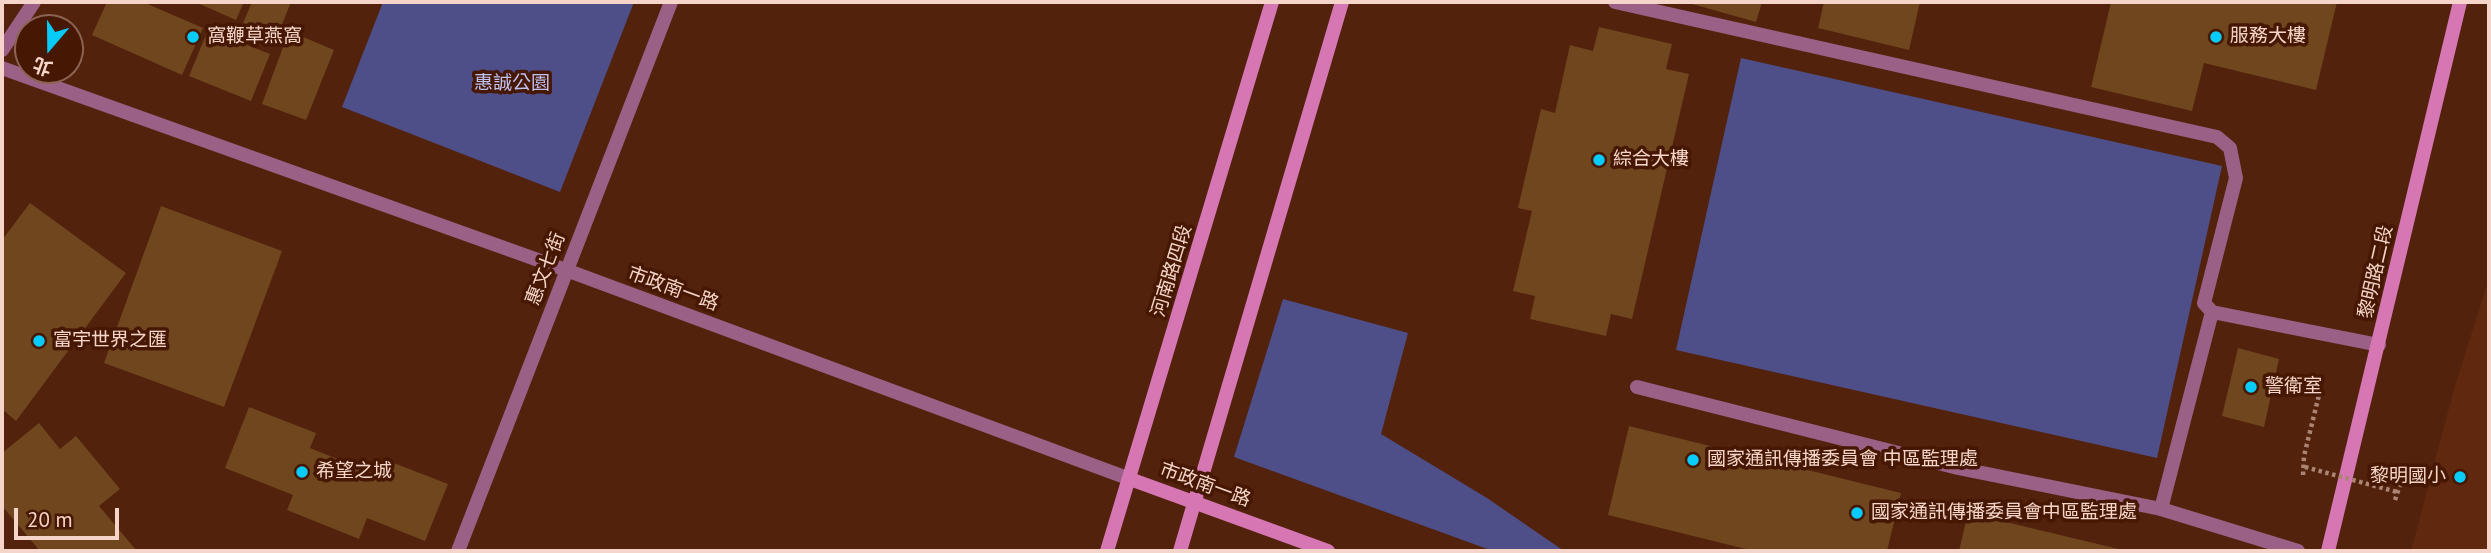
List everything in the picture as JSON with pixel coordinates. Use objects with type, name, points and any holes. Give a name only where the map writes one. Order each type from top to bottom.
[{"type":"street","points":[[2,50],[34,2]]},
{"type":"street","name":"惠文七街","points":[[458,551],[671,2]]},
{"type":"street","name":"河南路四段","points":[[1107,551],[1272,2]]},
{"type":"street","points":[[1180,551],[1342,2]]},
{"type":"street","points":[[1615,2],[2217,137],[2230,148],[2236,178],[2204,303],[2212,312],[2379,345]]},
{"type":"street","name":"黎明路二段","points":[[2329,551],[2460,2]]},
{"type":"street","name":"市政南一路","points":[[2,68],[566,270],[1328,551]]},
{"type":"street","points":[[2161,509],[2212,312]]},
{"type":"street","points":[[1637,387],[1958,468],[2161,509],[2298,551]]},
{"type":"path","points":[[2303,475],[2304,456],[2319,395]]},
{"type":"path","points":[[2305,467],[2397,492]]},
{"type":"path","points":[[2395,500],[2405,470]]},
{"type":"shaded area","name":"黎明國小","points":[[2489,278],[2489,551],[2411,551],[2454,389]]},
{"type":"green space","name":"惠誠公園","points":[[383,2],[634,2],[560,192],[342,107]]},
{"type":"green space","points":[[1741,58],[2222,166],[2157,458],[1676,350]]},
{"type":"green space","points":[[1283,299],[1408,333],[1381,434],[1487,498],[1564,551],[1493,551],[1234,457]]},
{"type":"building","points":[[107,2],[143,2],[203,28],[182,75],[92,35]]},
{"type":"building","points":[[195,2],[244,2],[236,20]]},
{"type":"building","points":[[252,2],[291,2],[277,37],[243,23]]},
{"type":"building","points":[[1685,2],[1762,2],[1756,22]]},
{"type":"building","points":[[1824,2],[1920,2],[1909,50],[1818,28]]},
{"type":"building","name":"服務大樓","points":[[2111,2],[2337,2],[2316,90],[2204,63],[2192,111],[2091,87]]},
{"type":"building","name":"綜合大樓","points":[[1599,27],[1672,44],[1666,69],[1689,74],[1632,319],[1611,314],[1606,336],[1530,319],[1535,296],[1513,291],[1532,211],[1518,208],[1541,109],[1555,113],[1570,45],[1593,51]]},
{"type":"building","points":[[208,30],[270,54],[251,101],[189,76]]},
{"type":"building","points":[[289,31],[334,50],[306,120],[262,104]]},
{"type":"building","name":"富宇世界之匯","points":[[30,203],[126,273],[16,421],[2,409],[2,240]]},
{"type":"building","points":[[161,206],[282,251],[224,407],[104,363]]},
{"type":"building","name":"警衛室","points":[[2238,348],[2279,359],[2264,427],[2222,416]]},
{"type":"building","name":"希望之城","points":[[249,407],[316,433],[310,448],[380,476],[386,460],[448,484],[425,541],[367,518],[359,539],[287,510],[293,495],[225,468]]},
{"type":"building","points":[[39,423],[60,449],[76,436],[120,489],[99,506],[137,551],[40,551],[2,506],[2,453]]},
{"type":"building","name":"國家通訊傳播委員會 中區監理處","points":[[1629,426],[1901,493],[1887,551],[1754,551],[1608,515]]},
{"type":"building","points":[[1968,513],[2123,550],[2123,551],[1959,551]]},
{"type":"place","name":"窩鞭草燕窩","points":[[193,37]]},
{"type":"place","name":"服務大樓","points":[[2216,37]]},
{"type":"place","name":"綜合大樓","points":[[1599,160]]},
{"type":"place","name":"富宇世界之匯","points":[[39,341]]},
{"type":"place","name":"警衛室","points":[[2251,387]]},
{"type":"place","name":"國家通訊傳播委員會 中區監理處","points":[[1693,460]]},
{"type":"place","name":"希望之城","points":[[302,472]]},
{"type":"place","name":"黎明國小","points":[[2460,477]]},
{"type":"place","name":"國家通訊傳播委員會中區監理處","points":[[1857,513]]}]
